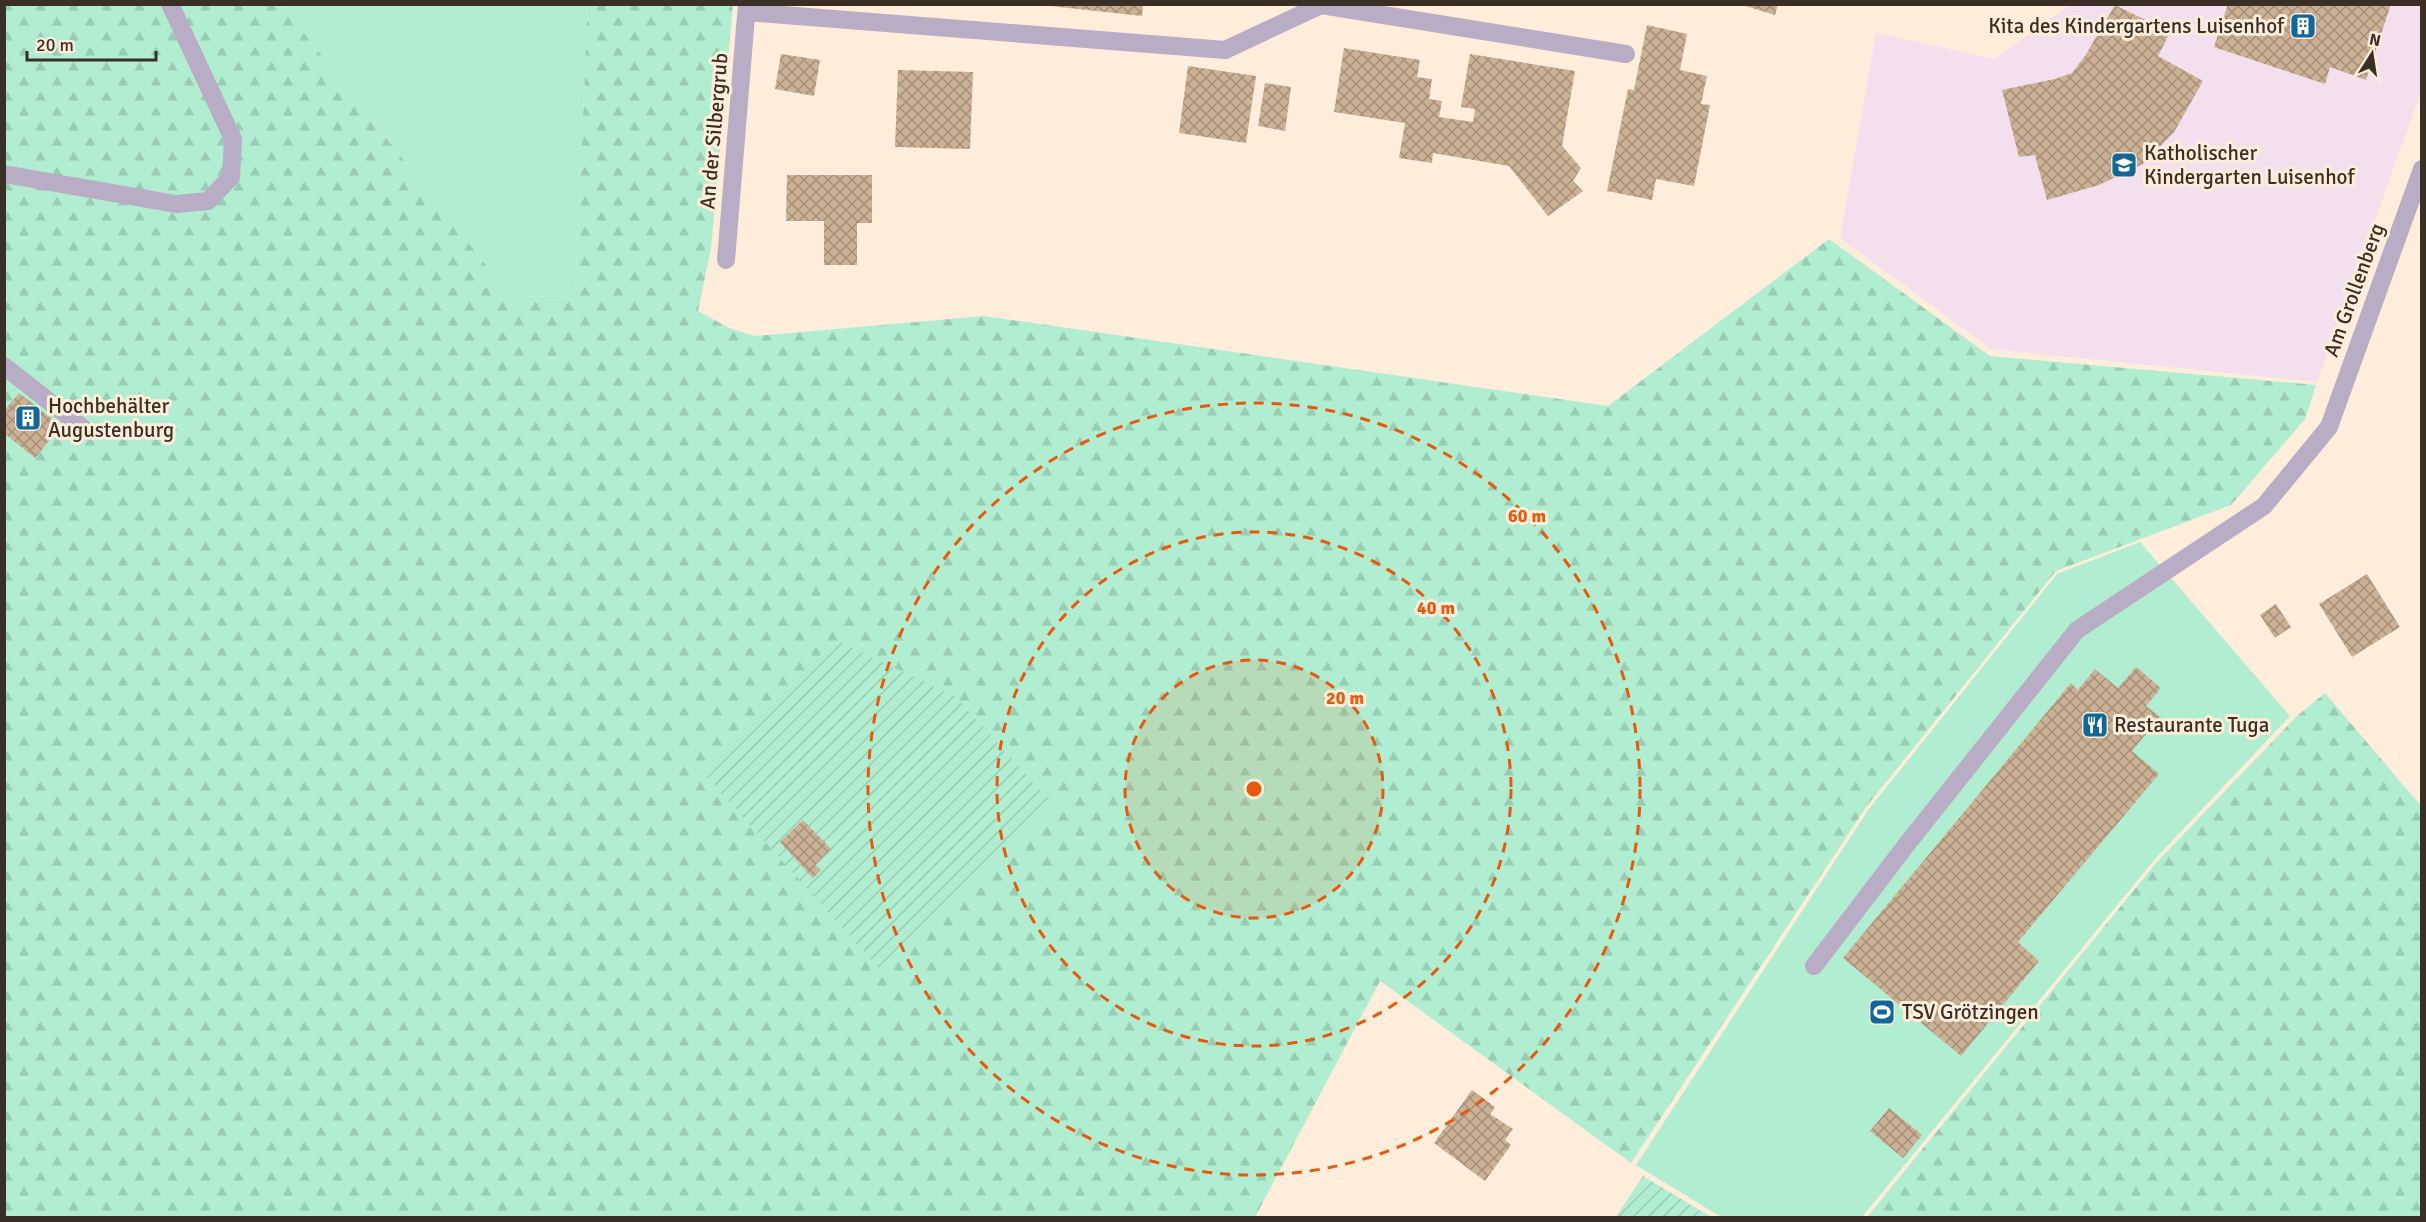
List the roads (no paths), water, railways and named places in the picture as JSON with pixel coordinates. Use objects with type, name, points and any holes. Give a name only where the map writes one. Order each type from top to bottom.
[{"type":"street","points":[[4,174],[176,204],[208,201],[231,177],[233,139],[170,4]]},
{"type":"street","points":[[747,8],[1225,50],[1321,5],[1626,54]]},
{"type":"street","name":"An der Silbergrub","points":[[726,261],[747,8]]},
{"type":"street","name":"Am Grollenberg","points":[[1814,966],[1907,844],[2077,630],[2264,506],[2329,426],[2421,168]]},
{"type":"street","points":[[4,366],[83,428]]},
{"type":"place","name":"Kita des Kindergartens Luisenhof","points":[[2303,26]]},
{"type":"place","name":"Katholischer Kindergarten Luisenhof","points":[[2124,165]]},
{"type":"place","name":"Hochbehälter Augustenburg","points":[[28,418]]},
{"type":"place","name":"Restaurante Tuga","points":[[2095,725]]},
{"type":"place","name":"TSV Grötzingen","points":[[1882,1012]]}]
